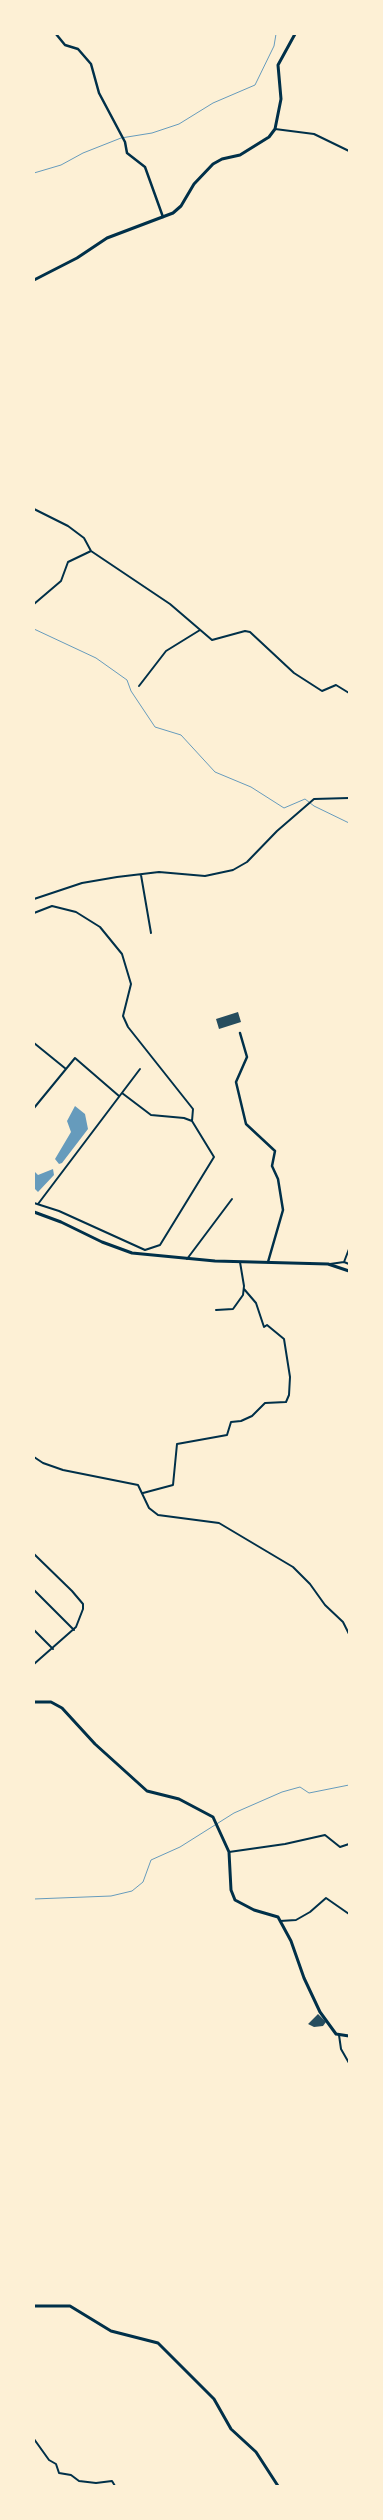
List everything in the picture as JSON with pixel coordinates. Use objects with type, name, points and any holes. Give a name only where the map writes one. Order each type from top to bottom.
[{"type":"main road","points":[[34,280],[77,258],[107,238],[163,217],[181,206],[194,184],[213,164],[222,159],[240,155],[269,137],[275,128],[281,99],[278,65],[295,34]]},
{"type":"main road","points":[[34,1212],[132,1253],[240,1262],[328,1264],[349,1271]]},
{"type":"main road","points":[[34,1702],[52,1702],[62,1708],[95,1744],[147,1791],[179,1799],[213,1817],[229,1852],[231,1890],[235,1900],[254,1910],[276,1916],[298,1956],[314,2002],[339,2035],[349,2036]]},
{"type":"main road","points":[[34,2306],[70,2306],[111,2331],[158,2343],[214,2399],[231,2429],[256,2452],[278,2486]]},
{"type":"street","points":[[56,34],[64,45],[78,49],[92,64],[99,93],[125,142],[127,153],[145,167],[163,217]]},
{"type":"street","points":[[275,128],[314,134],[349,150]]},
{"type":"street","points":[[34,509],[68,526],[84,538],[90,551],[170,604],[212,640],[245,631],[250,632],[294,673],[322,691],[336,685],[349,693]]},
{"type":"street","points":[[34,604],[61,581],[68,562],[90,551]]},
{"type":"street","points":[[139,686],[166,651],[200,630]]},
{"type":"street","points":[[34,899],[82,883],[159,872],[205,876],[233,870],[248,862],[314,799],[349,798]]},
{"type":"street","points":[[141,875],[151,934]]},
{"type":"street","points":[[34,914],[52,906],[76,912],[100,927],[122,954],[131,984],[123,1016],[128,1027],[194,1109],[192,1121]]},
{"type":"street","points":[[240,1033],[247,1057],[236,1082],[246,1124],[275,1151],[272,1166],[278,1179],[283,1210],[269,1263]]},
{"type":"street","points":[[34,1043],[66,1069]]},
{"type":"street","points":[[34,1108],[75,1058],[119,1096]]},
{"type":"street","points":[[38,1204],[140,1069]]},
{"type":"street","points":[[34,1203],[59,1211],[145,1250],[160,1245],[214,1159],[209,1146],[192,1121],[184,1118],[151,1115],[122,1092]]},
{"type":"street","points":[[187,1259],[232,1199]]},
{"type":"street","points":[[344,1262],[349,1249]]},
{"type":"street","points":[[216,1310],[233,1309],[243,1295],[244,1289],[240,1262]]},
{"type":"street","points":[[328,1264],[344,1262],[349,1264]]},
{"type":"street","points":[[143,1493],[173,1485],[177,1444],[227,1435],[231,1422],[241,1421],[252,1416],[265,1403],[286,1402],[289,1395],[290,1377],[284,1339],[267,1324],[264,1327],[256,1303],[244,1289]]},
{"type":"street","points":[[34,1457],[43,1463],[63,1470],[135,1484],[143,1493],[149,1508],[154,1514],[219,1523],[252,1545],[286,1562],[310,1584],[321,1601],[343,1622],[349,1634]]},
{"type":"street","points":[[34,1555],[83,1604],[81,1620],[74,1630],[34,1664]]},
{"type":"street","points":[[34,1590],[74,1630]]},
{"type":"street","points":[[34,1630],[53,1649]]},
{"type":"street","points":[[229,1852],[325,1836],[340,1847],[349,1844]]},
{"type":"street","points":[[280,1921],[296,1920],[310,1912],[326,1898],[349,1914]]},
{"type":"street","points":[[339,2035],[341,2049],[349,2063]]},
{"type":"street","points":[[34,2439],[49,2460],[56,2464],[59,2473],[70,2475],[79,2481],[96,2483],[112,2481],[115,2486]]},
{"type":"water","points":[[75,1106],[85,1114],[88,1129],[62,1163],[59,1164],[55,1159],[71,1132],[67,1121]]},
{"type":"water","points":[[53,1169],[54,1175],[38,1192],[34,1188],[34,1171],[38,1175]]},
{"type":"building","points":[[238,1012],[241,1022],[219,1029],[216,1019]]},
{"type":"building","points":[[318,2014],[326,2022],[323,2026],[314,2027],[308,2024]]},
{"type":"waterway","points":[[34,173],[61,165],[83,153],[121,138],[152,133],[179,124],[213,103],[255,85],[274,46],[276,34]]},
{"type":"waterway","points":[[34,629],[96,658],[127,680],[131,691],[155,727],[181,735],[215,772],[251,787],[284,808],[305,799],[314,806],[349,823]]},
{"type":"waterway","points":[[34,1899],[111,1896],[132,1891],[143,1882],[151,1860],[180,1847],[234,1813],[282,1792],[300,1787],[309,1793],[349,1785]]}]
